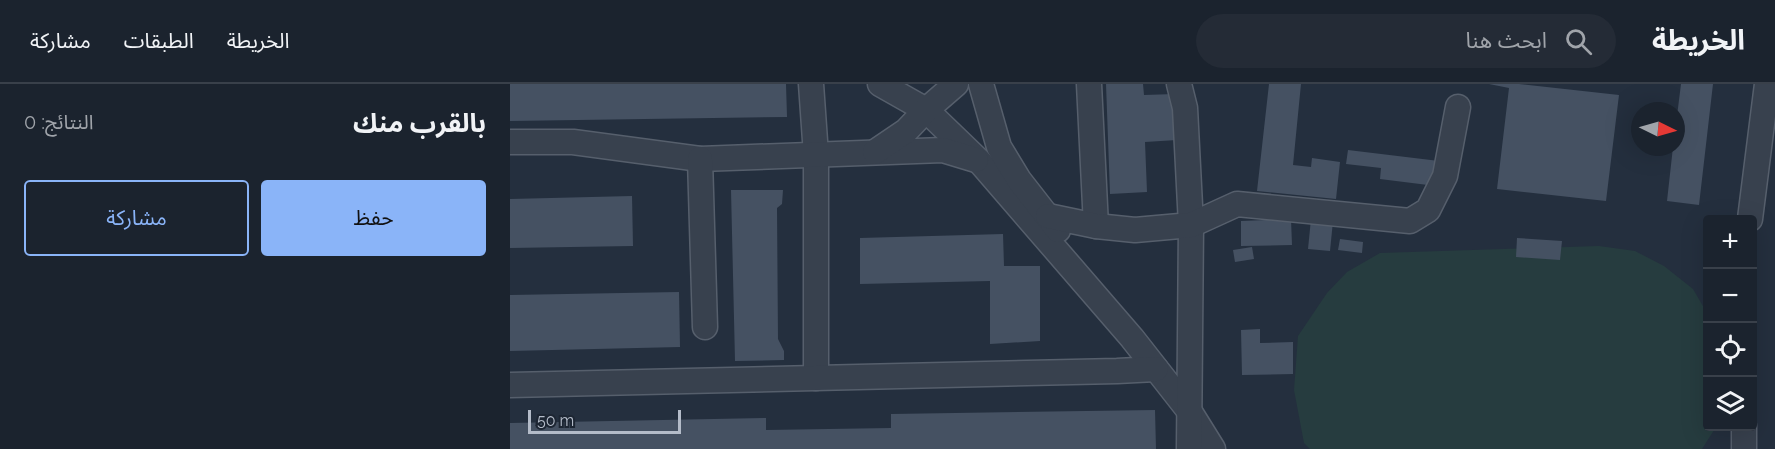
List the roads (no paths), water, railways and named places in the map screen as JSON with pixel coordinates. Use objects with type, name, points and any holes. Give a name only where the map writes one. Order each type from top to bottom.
[{"type":"lane","points":[[811,84],[816,155],[816,378]]},
{"type":"lane","points":[[880,84],[926,110],[980,161],[1132,338],[1190,412],[1214,449]]},
{"type":"lane","points":[[874,152],[906,131],[956,84]]},
{"type":"lane","points":[[981,84],[999,147],[1019,180],[1048,216],[1132,338]]},
{"type":"lane","points":[[1089,84],[1096,226]]},
{"type":"lane","points":[[1179,84],[1185,108],[1191,225],[1190,449]]},
{"type":"lane","points":[[1752,215],[1765,180],[1768,132],[1767,84]]},
{"type":"lane","points":[[1048,216],[1096,226],[1135,230],[1191,225],[1238,204],[1410,221],[1428,210],[1445,176],[1458,107]]},
{"type":"lane","points":[[510,142],[573,142],[700,159],[943,150],[980,161]]},
{"type":"lane","points":[[700,159],[705,327]]},
{"type":"lane","points":[[510,384],[1156,369]]},
{"type":"lane","points":[[1744,431],[1744,449]]}]
